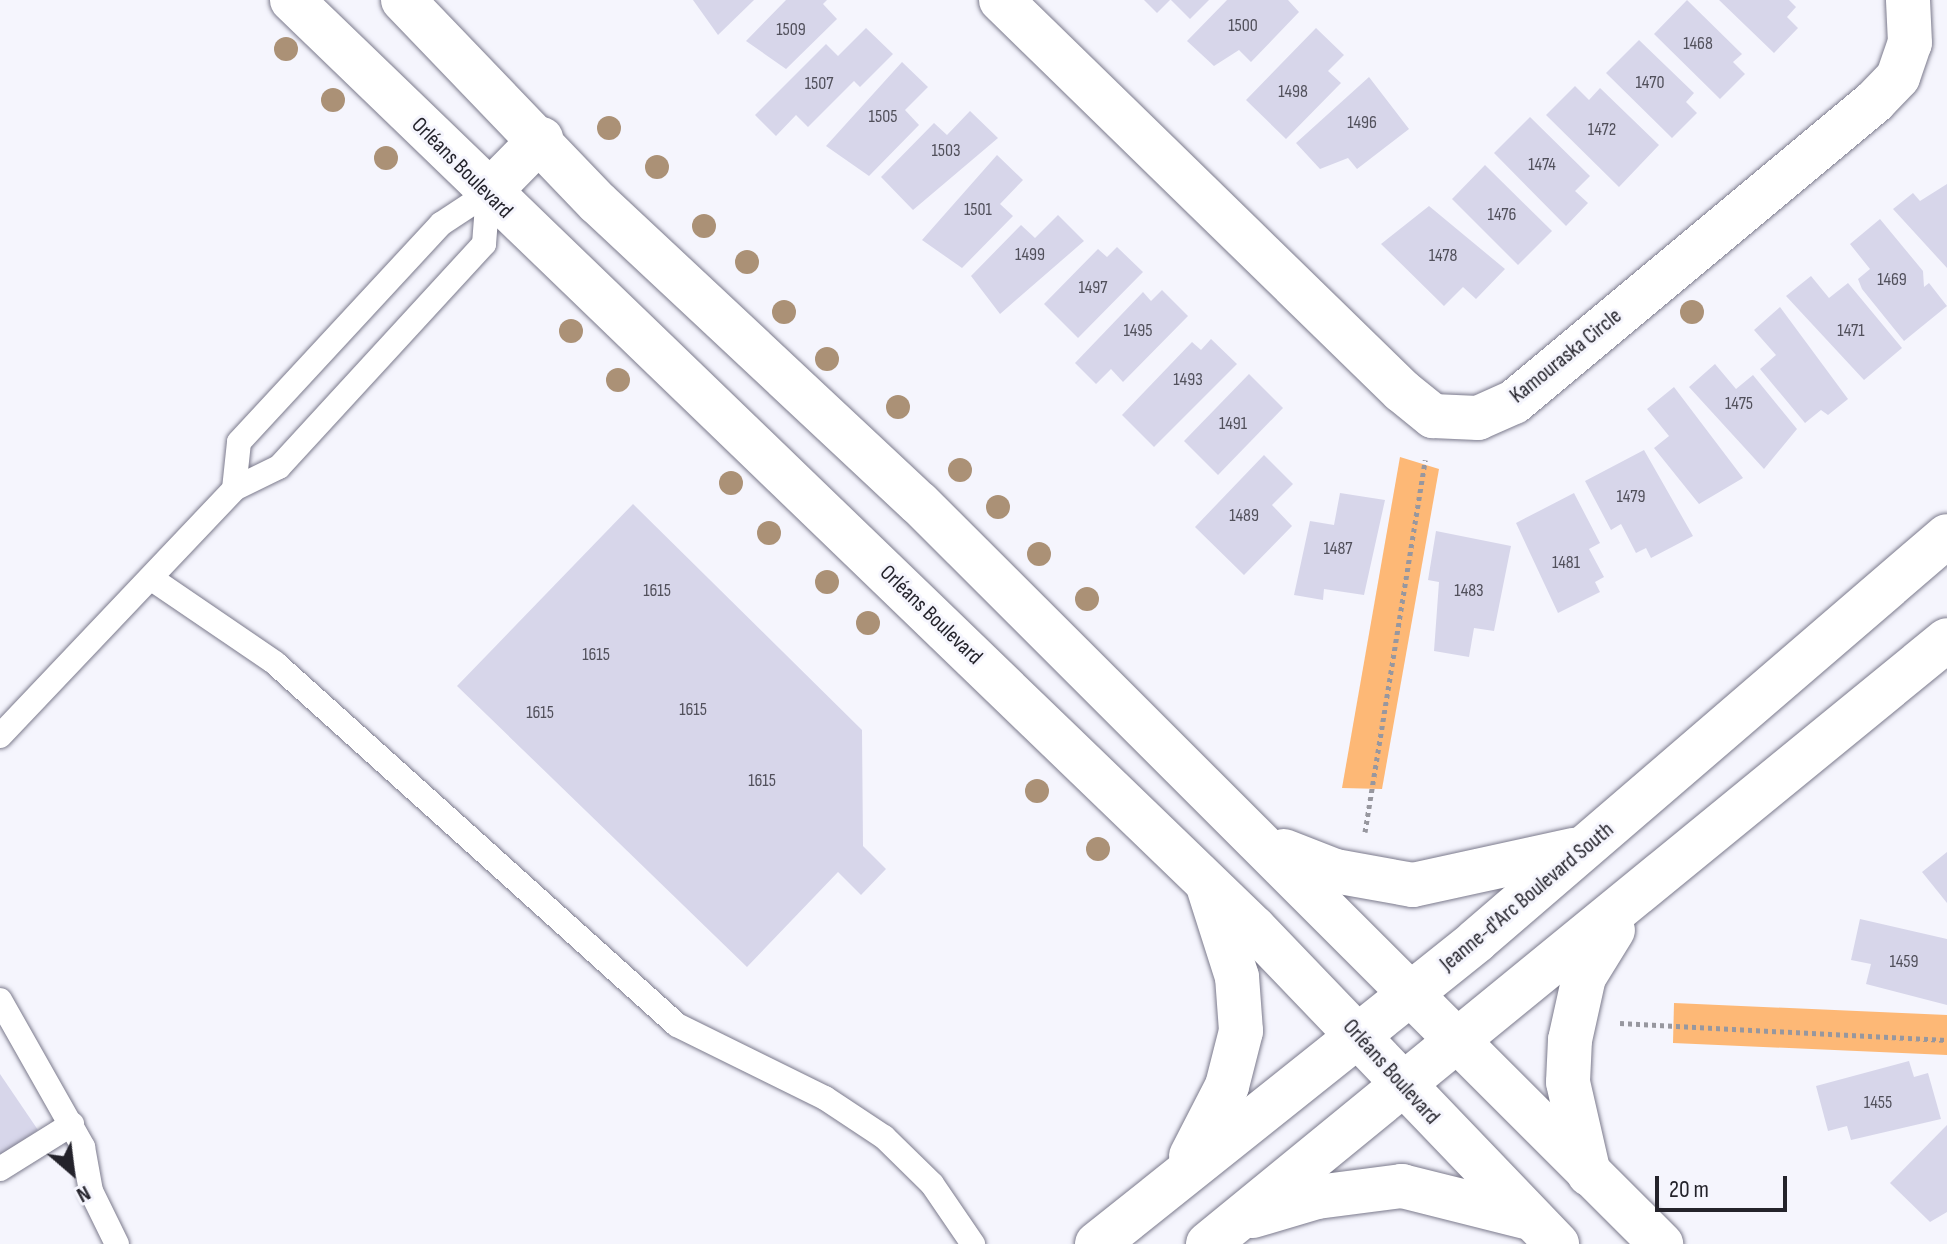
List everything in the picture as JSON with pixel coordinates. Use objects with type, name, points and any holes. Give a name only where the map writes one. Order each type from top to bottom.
[{"type":"main road","name":"Orléans Boulevard","points":[[292,0],[488,193],[1207,882],[1544,1231]]},
{"type":"main road","points":[[403,0],[712,316],[919,503],[1266,843],[1661,1244]]},
{"type":"main road","points":[[1001,0],[1433,416]]},
{"type":"main road","name":"Kamouraska Circle","points":[[1433,416],[1478,418],[1514,402],[1875,101],[1898,77],[1910,43],[1908,0]]},
{"type":"main road","points":[[488,193],[541,139]]},
{"type":"main road","name":"Jeanne-d'Arc Boulevard South","points":[[1097,1244],[1591,844],[1947,536]]},
{"type":"main road","points":[[1219,1234],[1460,1043],[1947,640]]},
{"type":"main road","points":[[1266,843],[1335,871],[1413,885],[1479,876],[1591,844]]},
{"type":"main road","points":[[1172,1182],[1227,1086],[1241,1031],[1237,977],[1207,882]]},
{"type":"main road","points":[[1589,1174],[1568,1082],[1573,1012],[1606,939],[1640,895]]},
{"type":"main road","points":[[1219,1234],[1317,1197],[1402,1186],[1544,1231]]},
{"type":"lane","points":[[234,489],[239,442],[441,224],[488,193]]},
{"type":"lane","points":[[0,736],[155,581],[234,489],[279,467],[484,244],[488,193]]},
{"type":"lane","points":[[155,581],[275,663],[677,1025],[825,1098],[884,1137],[932,1184],[973,1244]]},
{"type":"lane","points":[[0,1000],[72,1124],[117,1244]]},
{"type":"lane","points":[[0,1169],[72,1124]]},
{"type":"path","points":[[1367,838],[1362,823],[1433,416]]},
{"type":"path","points":[[1613,1022],[1947,1040]]},
{"type":"shaded area","points":[[1400,457],[1439,469],[1382,789],[1342,788]]},
{"type":"shaded area","points":[[1674,1003],[1947,1015],[1947,1055],[1673,1043]]},
{"type":"building","points":[[693,0],[754,0],[718,35]]},
{"type":"building","points":[[786,0],[827,0],[823,4],[837,19],[786,69],[746,41]]},
{"type":"building","points":[[1144,0],[1170,0],[1157,13]]},
{"type":"building","points":[[1171,0],[1209,0],[1190,19]]},
{"type":"building","points":[[1227,0],[1288,0],[1299,12],[1251,62],[1239,50],[1214,66],[1187,41]]},
{"type":"building","points":[[1687,0],[1742,54],[1733,62],[1745,74],[1720,99],[1654,34]]},
{"type":"building","points":[[1719,0],[1789,0],[1796,7],[1787,17],[1798,28],[1774,53]]},
{"type":"building","points":[[866,28],[893,54],[860,87],[854,81],[808,127],[796,115],[776,136],[755,115],[826,44],[838,56]]},
{"type":"building","points":[[1316,28],[1344,55],[1328,71],[1341,83],[1286,139],[1246,100]]},
{"type":"building","points":[[1639,40],[1694,93],[1686,102],[1697,113],[1672,138],[1606,73]]},
{"type":"building","points":[[902,62],[928,87],[905,110],[919,125],[869,176],[826,146]]},
{"type":"building","points":[[1369,77],[1409,129],[1357,169],[1348,158],[1320,169],[1296,143]]},
{"type":"building","points":[[1575,86],[1589,100],[1600,88],[1659,145],[1619,187],[1546,115]]},
{"type":"building","points":[[970,111],[998,138],[913,210],[881,177],[934,123],[947,135]]},
{"type":"building","points":[[1530,117],[1590,176],[1575,191],[1588,203],[1566,226],[1494,153]]},
{"type":"building","points":[[997,155],[1023,180],[1000,204],[1013,216],[962,268],[922,240]]},
{"type":"building","points":[[1485,165],[1552,231],[1518,265],[1452,199]]},
{"type":"building","points":[[1947,184],[1947,268],[1893,209],[1913,193],[1920,201]]},
{"type":"building","points":[[1429,206],[1505,269],[1476,299],[1463,287],[1444,306],[1381,244]]},
{"type":"building","points":[[1058,215],[1084,241],[1000,314],[971,276],[1021,225],[1035,238]]},
{"type":"building","points":[[1880,219],[1923,271],[1924,287],[1929,283],[1947,306],[1904,341],[1862,289],[1858,279],[1870,269],[1850,244]]},
{"type":"building","points":[[1117,247],[1143,272],[1078,338],[1044,304],[1098,249],[1107,257]]},
{"type":"building","points":[[1811,276],[1829,298],[1848,283],[1902,348],[1864,380],[1786,296]]},
{"type":"building","points":[[1162,290],[1188,316],[1123,382],[1111,369],[1096,384],[1075,363],[1143,292],[1151,301]]},
{"type":"building","points":[[1780,307],[1848,399],[1828,415],[1821,410],[1805,423],[1760,369],[1776,355],[1754,330]]},
{"type":"building","points":[[1211,339],[1237,364],[1154,447],[1122,415],[1192,342],[1201,350]]},
{"type":"building","points":[[1715,364],[1736,389],[1753,375],[1797,429],[1764,469],[1689,387]]},
{"type":"building","points":[[1249,374],[1283,408],[1218,475],[1184,441]]},
{"type":"building","points":[[1674,387],[1743,478],[1699,504],[1654,448],[1669,436],[1647,409]]},
{"type":"building","points":[[1644,450],[1693,536],[1651,558],[1646,548],[1636,553],[1621,524],[1611,530],[1585,481]]},
{"type":"building","points":[[1264,455],[1293,484],[1272,505],[1292,526],[1244,575],[1195,527]]},
{"type":"building","points":[[1340,493],[1385,500],[1364,595],[1324,589],[1323,600],[1294,595],[1310,521],[1334,525]]},
{"type":"building","points":[[1574,493],[1600,543],[1589,549],[1604,577],[1595,582],[1600,592],[1558,613],[1516,523]]},
{"type":"building","points":[[633,504],[862,730],[863,846],[886,869],[861,895],[838,872],[747,967],[457,686]]},
{"type":"building","points":[[1436,531],[1511,546],[1494,631],[1474,628],[1469,657],[1434,651],[1439,582],[1428,580]]},
{"type":"building","points":[[1947,852],[1947,903],[1922,872]]},
{"type":"building","points":[[1860,919],[1947,939],[1947,1005],[1866,984],[1871,964],[1851,960]]},
{"type":"building","points":[[1909,1061],[1914,1077],[1928,1073],[1941,1119],[1851,1140],[1847,1126],[1828,1131],[1816,1086]]},
{"type":"building","points":[[0,1074],[38,1130],[0,1155]]},
{"type":"building","points":[[1947,1125],[1947,1212],[1930,1222],[1890,1183]]}]
